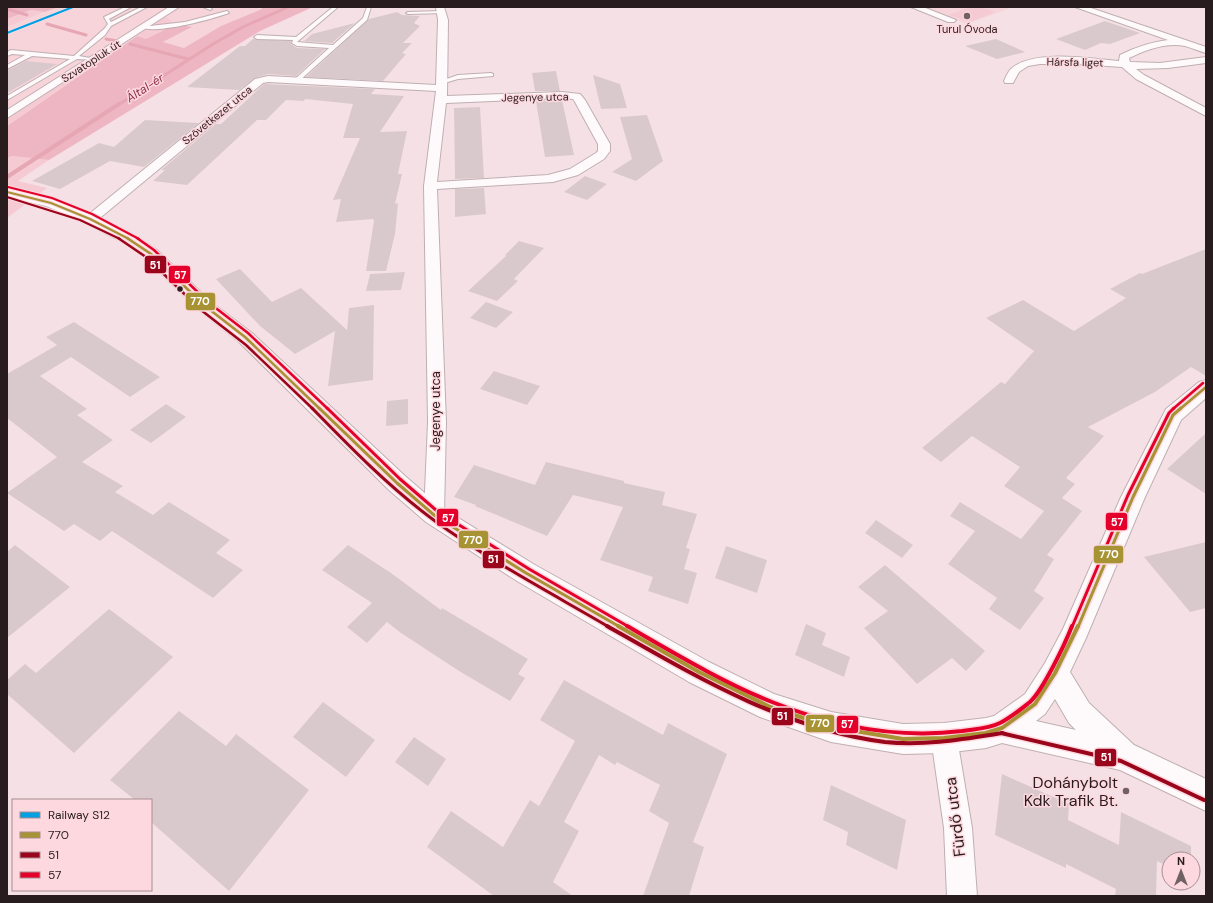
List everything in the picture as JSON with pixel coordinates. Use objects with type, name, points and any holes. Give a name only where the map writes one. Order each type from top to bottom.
[{"type":"street","name":"Szvatopluk út","points":[[7,115],[175,7]]},
{"type":"street","points":[[915,7],[952,20]]},
{"type":"street","points":[[1078,7],[1163,35],[1181,43],[1206,50]]},
{"type":"street","name":"Jegenye utca","points":[[434,515],[437,422],[430,186],[441,90],[442,9]]},
{"type":"street","points":[[1181,43],[1154,46],[1132,53],[1124,57],[1125,65],[1140,77],[1206,114]]},
{"type":"street","name":"Hársfa liget","points":[[1010,81],[1014,71],[1018,68],[1044,61],[1084,60],[1125,65],[1157,66],[1206,60]]},
{"type":"street","name":"Szövetkezet utca","points":[[90,219],[259,81],[268,79],[297,80],[441,90]]},
{"type":"street","name":"Jegenye utca","points":[[430,186],[548,180],[574,172],[600,156],[604,151],[604,144],[580,100],[576,96],[441,90]]},
{"type":"street","points":[[7,192],[51,203],[90,219],[133,241],[150,254],[205,306],[245,337],[397,483],[434,515],[526,573],[699,672],[770,707],[831,727],[903,739],[944,738],[986,733],[1002,728],[1035,704],[1055,673],[1102,570],[1133,497],[1173,415],[1206,387]]},
{"type":"street","points":[[1055,673],[1079,713],[1123,756]]},
{"type":"street","points":[[1002,728],[1123,756],[1206,795]]},
{"type":"street","name":"Fürdő utca","points":[[944,738],[958,828],[962,896]]},
{"type":"lane","points":[[110,25],[106,18],[129,7]]},
{"type":"lane","points":[[7,98],[75,58],[80,50],[107,31],[110,25],[145,7]]},
{"type":"lane","points":[[334,47],[297,44],[294,42],[336,7]]},
{"type":"lane","points":[[297,80],[365,19],[369,7]]},
{"type":"lane","points":[[408,14],[442,9]]},
{"type":"lane","points":[[143,27],[155,28],[192,22],[227,12]]},
{"type":"lane","points":[[257,37],[297,39]]},
{"type":"lane","points":[[7,54],[11,52],[93,59]]},
{"type":"lane","points":[[7,67],[31,54]]},
{"type":"lane","points":[[441,90],[458,77],[491,75]]},
{"type":"shaded area","points":[[7,7],[59,7],[45,12],[31,10],[7,19]]},
{"type":"shaded area","points":[[59,7],[166,7],[7,111],[7,27]]},
{"type":"shaded area","points":[[166,7],[183,7],[166,17],[176,24],[146,39],[136,36],[7,126],[7,111]]},
{"type":"shaded area","points":[[183,7],[251,7],[262,9],[221,26],[184,48],[163,42],[191,28],[176,24],[166,17]]},
{"type":"shaded area","points":[[260,7],[313,7],[260,31],[49,160],[12,156],[7,158],[7,126],[137,36],[146,39],[176,24],[192,27],[163,42],[184,48],[221,26],[262,9]]},
{"type":"shaded area","name":"Turul Óvoda","points":[[919,7],[1013,7],[967,24]]},
{"type":"shaded area","points":[[971,7],[979,7],[995,12],[970,22],[949,15]]},
{"type":"shaded area","points":[[31,10],[45,12],[7,27],[7,19]]},
{"type":"shaded area","points":[[12,156],[49,160],[18,181],[47,188],[7,218],[7,158]]},
{"type":"building","points":[[397,12],[402,15],[420,16],[414,23],[420,26],[403,43],[412,43],[402,53],[406,54],[383,81],[306,77],[369,19]]},
{"type":"building","points":[[1105,21],[1140,33],[1110,44],[1101,43],[1085,50],[1056,39]]},
{"type":"building","points":[[355,23],[332,43],[304,41],[312,34]]},
{"type":"building","points":[[253,39],[291,41],[291,44],[297,48],[325,49],[296,76],[268,74],[255,78],[239,90],[187,87],[240,46],[245,46]]},
{"type":"building","points":[[996,39],[1025,52],[997,59],[965,46]]},
{"type":"building","points":[[26,61],[57,64],[7,93],[7,71]]},
{"type":"building","points":[[556,71],[560,91],[535,91],[532,73]]},
{"type":"building","points":[[593,75],[620,84],[627,108],[601,109]]},
{"type":"building","points":[[264,84],[375,89],[371,94],[404,96],[380,132],[407,131],[398,174],[402,174],[395,204],[398,203],[395,234],[386,271],[366,271],[374,221],[373,219],[336,222],[341,199],[333,200],[360,138],[343,138],[353,104],[305,99],[304,101],[286,100],[266,120],[257,120],[187,185],[153,181],[165,170],[161,170],[216,124],[221,124]]},
{"type":"building","points":[[562,100],[574,155],[545,157],[536,101]]},
{"type":"building","points":[[480,107],[484,178],[455,179],[454,108]]},
{"type":"building","points":[[647,115],[663,161],[636,181],[612,172],[632,159],[620,117]]},
{"type":"building","points":[[145,120],[199,123],[144,167],[110,161],[60,189],[32,181],[99,143],[114,147]]},
{"type":"building","points":[[585,176],[607,184],[587,200],[564,192]]},
{"type":"building","points":[[484,188],[486,214],[455,217],[455,189]]},
{"type":"building","points":[[519,241],[544,248],[514,279],[518,281],[497,301],[468,291],[506,256],[505,255]]},
{"type":"building","points":[[1206,249],[1206,376],[1191,367],[1155,392],[1088,427],[1104,436],[1066,478],[1075,484],[1062,498],[1082,511],[1047,555],[1054,559],[1034,591],[1044,598],[1020,630],[989,609],[997,598],[948,564],[975,531],[950,516],[960,502],[1021,539],[1044,511],[1004,486],[1020,467],[972,436],[941,462],[922,448],[1001,382],[1005,384],[1034,351],[986,318],[1023,300],[1074,331],[1126,298],[1110,289],[1140,273],[1142,274]]},
{"type":"building","points":[[240,269],[272,302],[301,288],[347,330],[349,308],[374,305],[373,380],[328,386],[335,331],[295,354],[260,326],[216,279]]},
{"type":"building","points":[[405,272],[401,290],[366,291],[370,274]]},
{"type":"building","points":[[486,302],[513,312],[496,328],[470,318]]},
{"type":"building","points":[[74,322],[160,377],[130,397],[71,357],[40,376],[87,409],[77,415],[113,440],[82,462],[123,486],[115,492],[153,515],[169,502],[230,540],[216,553],[243,570],[213,598],[112,531],[100,541],[74,524],[64,531],[7,493],[57,457],[7,418],[7,374],[57,345],[46,337]]},
{"type":"building","points":[[494,371],[540,386],[527,405],[480,389]]},
{"type":"building","points":[[408,399],[408,424],[386,426],[387,401]]},
{"type":"building","points":[[166,404],[186,417],[151,443],[130,430]]},
{"type":"building","points":[[1206,433],[1206,494],[1167,469]]},
{"type":"building","points":[[546,462],[624,481],[624,483],[665,492],[662,505],[697,514],[686,548],[690,549],[684,569],[697,573],[688,604],[648,591],[653,577],[600,560],[623,507],[573,495],[547,536],[454,497],[474,465],[535,485]]},
{"type":"building","points":[[876,520],[913,545],[902,558],[865,533]]},
{"type":"building","points":[[1206,542],[1206,608],[1190,612],[1144,557]]},
{"type":"building","points":[[15,545],[70,587],[7,638],[7,552]]},
{"type":"building","points":[[348,545],[391,573],[441,610],[442,608],[528,659],[518,674],[525,678],[510,701],[459,671],[401,633],[387,622],[367,643],[347,627],[372,603],[322,570]]},
{"type":"building","points":[[726,546],[767,560],[757,593],[715,578]]},
{"type":"building","points":[[885,565],[985,651],[966,671],[952,658],[917,684],[864,628],[888,611],[858,587]]},
{"type":"building","points":[[109,609],[173,657],[74,753],[7,694],[7,680],[25,664],[36,673]]},
{"type":"building","points":[[806,624],[826,633],[822,645],[850,657],[844,677],[795,655]]},
{"type":"building","points":[[564,680],[663,735],[668,723],[727,754],[693,842],[704,847],[689,896],[643,896],[669,823],[649,811],[660,785],[617,762],[615,765],[599,755],[564,822],[579,831],[553,882],[573,896],[494,896],[427,847],[451,811],[503,847],[530,800],[539,806],[575,741],[540,720]]},
{"type":"building","points":[[323,702],[375,740],[346,777],[293,737]]},
{"type":"building","points":[[179,711],[226,746],[236,734],[309,790],[229,891],[152,823],[152,799],[134,799],[110,780]]},
{"type":"building","points":[[414,737],[446,759],[428,786],[395,762]]},
{"type":"building","points":[[1002,774],[1069,804],[1068,820],[1119,845],[1121,812],[1191,846],[1191,851],[1161,851],[1161,863],[1157,861],[1156,896],[1115,896],[1116,889],[1066,864],[1066,868],[995,835]]},
{"type":"building","points":[[831,785],[906,820],[897,870],[846,845],[848,832],[823,820]]},
{"type":"waterway","name":"Által-ér","points":[[118,105],[213,44],[243,27],[288,7]]},
{"type":"waterway","points":[[7,9],[27,15]]},
{"type":"waterway","points":[[47,24],[86,35]]},
{"type":"waterway","points":[[106,39],[117,41]]},
{"type":"waterway","points":[[130,44],[188,59]]},
{"type":"waterway","name":"Által-ér","points":[[7,177],[119,104]]},
{"type":"rail line","name":"S12","points":[[7,33],[73,7]]},
{"type":"transit line","name":"57","points":[[8,187],[52,198],[92,214],[136,237],[154,250],[208,302],[248,333],[400,479],[437,511],[529,569],[701,668],[772,702],[832,722],[903,734],[944,733],[985,728],[1000,723],[1031,701],[1051,670],[1068,636],[1128,495],[1169,413],[1203,383]]},
{"type":"transit line","name":"770","points":[[7,192],[51,203],[90,219],[133,241],[151,254],[205,306],[245,337],[397,483],[434,515],[526,573],[699,672],[770,707],[831,727],[903,739],[944,738],[986,733],[1002,728],[1035,704],[1055,673],[1073,638],[1133,497],[1173,415],[1206,387]]},
{"type":"transit line","name":"51","points":[[7,197],[44,207],[98,227],[131,246],[153,263],[201,310],[240,339],[373,469],[413,504],[459,538],[483,553],[682,669],[732,694],[782,716],[833,733],[886,742],[943,742],[1003,733]]},
{"type":"transit line","name":"51","points":[[1001,733],[1121,761],[1204,800]]},
{"type":"place","name":"Turul Óvoda","points":[[967,16]]},
{"type":"place","name":"Dohánybolt Kdk Trafik Bt.","points":[[1126,791]]}]
